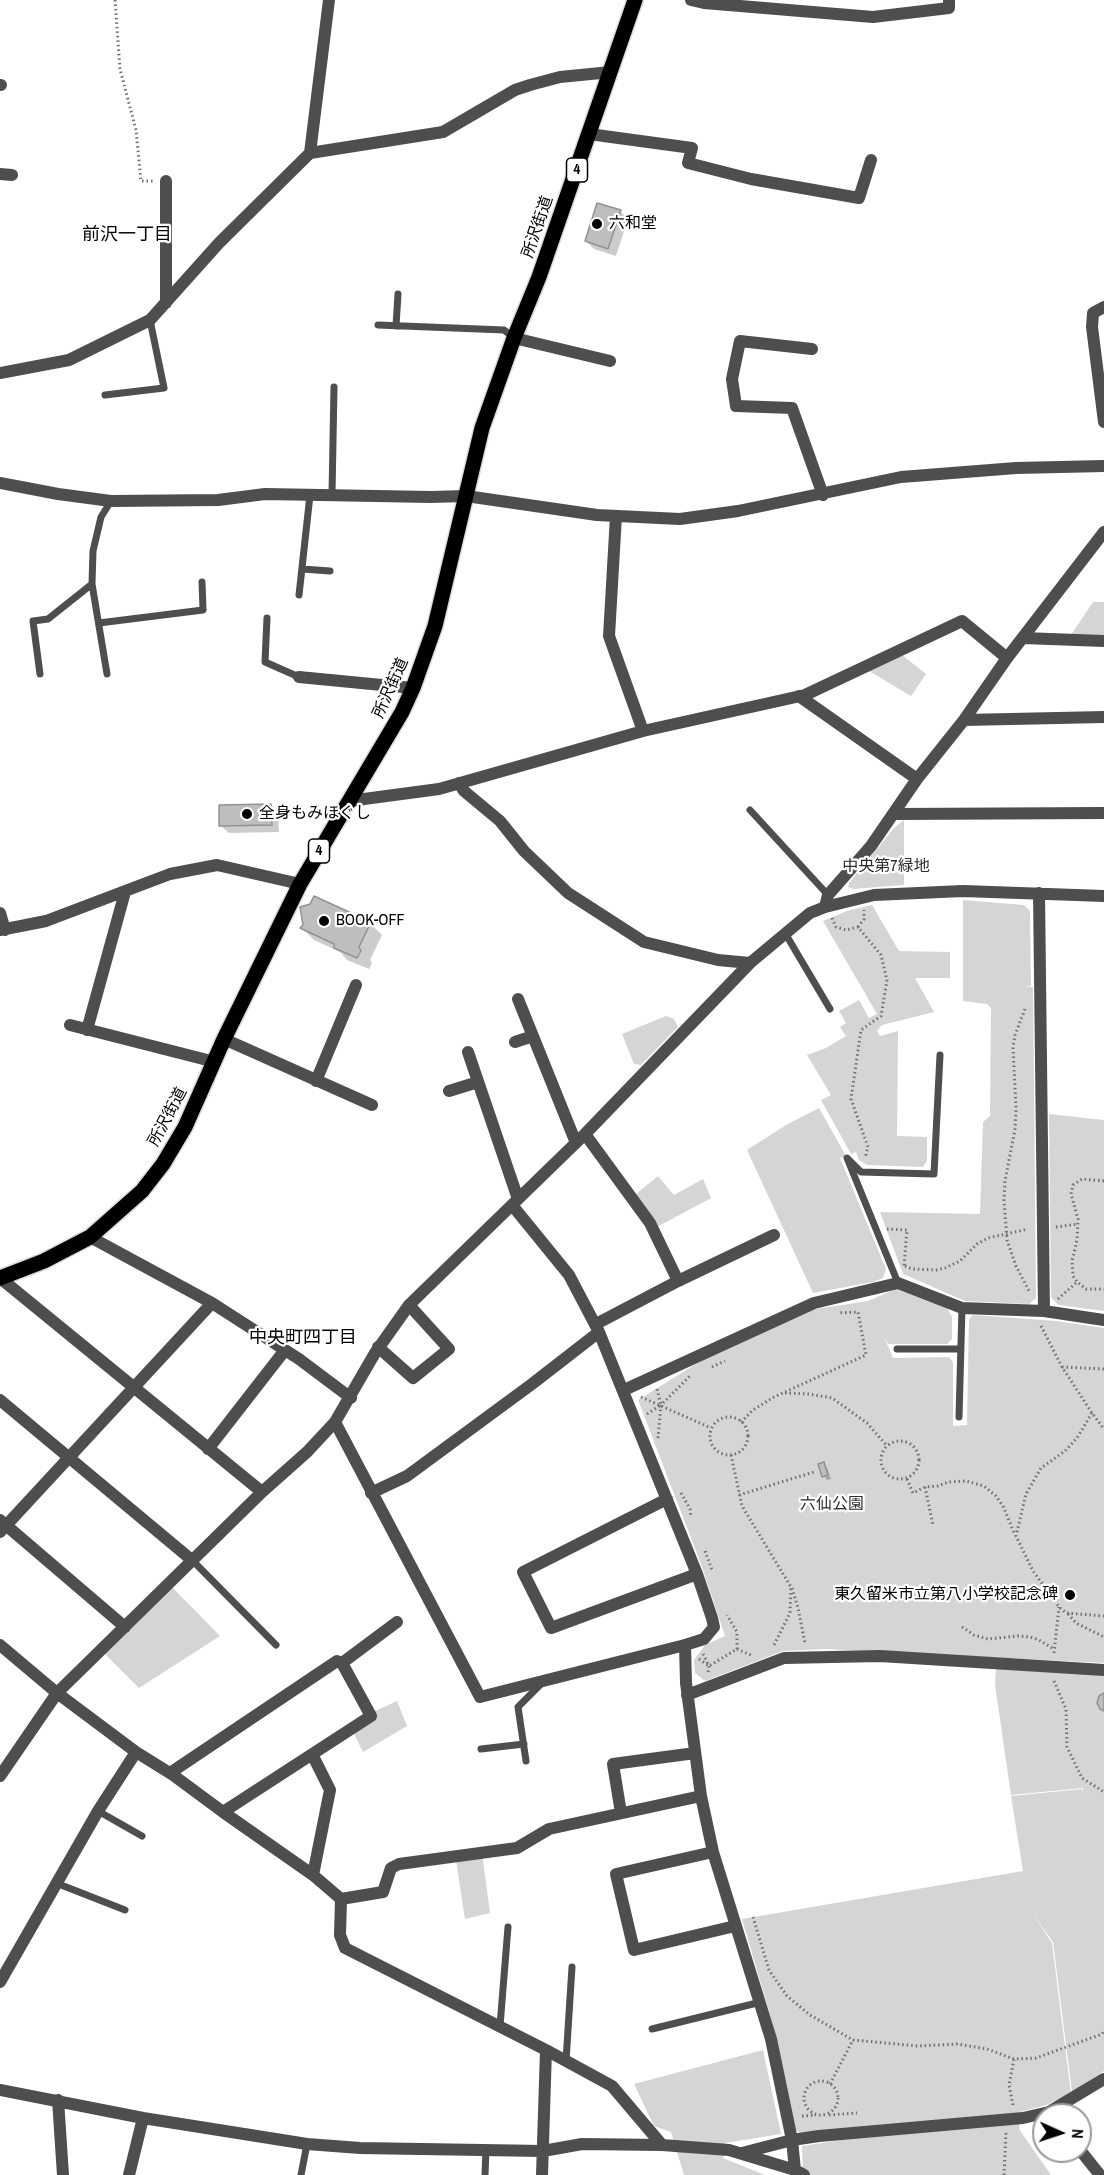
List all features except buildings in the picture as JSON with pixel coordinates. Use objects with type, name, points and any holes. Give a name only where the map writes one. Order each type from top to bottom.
[{"type":"main road","name":"所沢街道","points":[[0,1278],[44,1261],[90,1237],[142,1191],[163,1164],[185,1127],[224,1039],[300,884],[392,732],[413,688],[435,626],[482,428],[514,338],[539,277],[634,0]]},
{"type":"street","points":[[310,153],[329,0]]},
{"type":"street","points":[[691,0],[873,17],[949,8],[949,0]]},
{"type":"street","points":[[0,373],[69,360],[150,320],[219,243],[310,153],[443,132],[515,90],[560,77],[611,72]]},
{"type":"street","points":[[589,134],[692,148],[688,163],[751,179],[859,198],[871,160]]},
{"type":"street","points":[[166,181],[166,303]]},
{"type":"street","points":[[1104,307],[1093,313],[1092,327],[1104,422]]},
{"type":"street","points":[[514,338],[610,362]]},
{"type":"street","points":[[812,349],[740,341],[732,379],[736,406],[792,408],[823,495]]},
{"type":"street","points":[[0,483],[111,501],[218,500],[265,494],[466,495],[616,516],[680,519],[823,495],[901,477],[1016,468],[1104,466]]},
{"type":"street","points":[[616,516],[609,636],[643,731]]},
{"type":"street","points":[[0,1776],[57,1693],[262,1492],[307,1452],[335,1422],[351,1398],[378,1347],[409,1305],[580,1138],[750,963],[826,901],[871,846],[917,779],[964,720],[1007,658],[1104,532]]},
{"type":"street","points":[[349,801],[439,789],[643,731],[799,696],[962,621],[1007,658]]},
{"type":"street","points":[[1023,638],[1104,641]]},
{"type":"street","points":[[299,677],[413,688]]},
{"type":"street","points":[[799,696],[917,779]]},
{"type":"street","points":[[964,720],[1104,717]]},
{"type":"street","points":[[459,783],[464,791],[500,821],[524,851],[568,893],[644,942],[718,960],[750,963]]},
{"type":"street","points":[[895,814],[1104,813]]},
{"type":"street","points":[[0,913],[3,930],[46,921],[170,874],[217,865],[300,884]]},
{"type":"street","points":[[826,901],[874,895],[963,891],[1104,896]]},
{"type":"street","points":[[87,1029],[125,892]]},
{"type":"street","points":[[1039,893],[1043,1228],[1041,1311]]},
{"type":"street","points":[[316,1081],[356,985]]},
{"type":"street","points":[[518,999],[580,1138],[650,1223],[678,1281]]},
{"type":"street","points":[[70,1026],[214,1062]]},
{"type":"street","points":[[515,1042],[533,1036]]},
{"type":"street","points":[[224,1039],[372,1105]]},
{"type":"street","points":[[335,1422],[480,1697],[685,1646],[704,1639],[714,1627],[697,1574],[598,1328],[569,1275],[515,1202],[468,1052]]},
{"type":"street","points":[[449,1091],[478,1082]]},
{"type":"street","points":[[371,1493],[407,1476],[532,1384],[598,1328],[678,1281],[774,1235]]},
{"type":"street","points":[[90,1237],[212,1303],[285,1350],[351,1398]]},
{"type":"street","points":[[0,1278],[133,1389],[262,1492]]},
{"type":"street","points":[[624,1390],[814,1303],[898,1283],[962,1308],[1041,1311],[1104,1320]]},
{"type":"street","points":[[125,1627],[2,1526],[69,1458],[212,1303]]},
{"type":"street","points":[[378,1347],[413,1378],[449,1349],[409,1305]]},
{"type":"street","points":[[208,1449],[285,1350]]},
{"type":"street","points":[[0,1400],[193,1561]]},
{"type":"street","points":[[667,1499],[523,1572],[551,1629],[697,1574]]},
{"type":"street","points":[[342,1663],[397,1622]]},
{"type":"street","points":[[0,1645],[57,1693],[136,1752],[170,1773],[313,1875],[341,1899]]},
{"type":"street","points":[[685,1646],[687,1695],[701,1796],[735,1926],[762,2002],[800,2172]]},
{"type":"street","points":[[687,1695],[784,1658],[880,1656],[1104,1670]]},
{"type":"street","points":[[170,1773],[337,1661],[342,1663],[371,1716],[223,1812]]},
{"type":"street","points":[[0,1982],[98,1811],[136,1752]]},
{"type":"street","points":[[621,1813],[613,1764],[695,1753]]},
{"type":"street","points":[[312,1754],[330,1791],[313,1875]]},
{"type":"street","points":[[341,1899],[383,1892],[391,1868],[399,1864],[517,1848],[549,1829],[701,1796]]},
{"type":"street","points":[[714,1852],[616,1874],[634,1950],[735,1926]]},
{"type":"street","points":[[341,1899],[340,1935],[345,1948],[500,2026],[612,2086],[662,2145]]},
{"type":"street","points":[[542,2175],[546,2050]]},
{"type":"street","points":[[1067,2103],[1104,2079]]},
{"type":"street","points":[[0,2090],[143,2118],[307,2144],[360,2148],[543,2151],[582,2144],[662,2145],[729,2150],[800,2172]]},
{"type":"street","points":[[58,2100],[63,2175]]},
{"type":"street","points":[[741,2153],[792,2140],[834,2134],[1032,2116]]},
{"type":"street","points":[[129,2175],[143,2118]]},
{"type":"street","points":[[1090,2163],[1100,2175]]},
{"type":"lane","points":[[396,326],[398,294]]},
{"type":"lane","points":[[105,395],[164,388],[150,320]]},
{"type":"lane","points":[[378,325],[504,330],[514,338]]},
{"type":"lane","points":[[332,495],[334,387]]},
{"type":"lane","points":[[299,595],[310,495]]},
{"type":"lane","points":[[107,674],[92,584],[93,551],[101,517],[111,501]]},
{"type":"lane","points":[[302,569],[330,571]]},
{"type":"lane","points":[[99,623],[202,610],[202,582]]},
{"type":"lane","points":[[40,674],[33,621],[48,620],[92,584]]},
{"type":"lane","points":[[267,618],[264,662],[299,677]]},
{"type":"lane","points":[[750,810],[826,901]]},
{"type":"lane","points":[[785,933],[830,1009]]},
{"type":"lane","points":[[898,1283],[847,1158],[861,1172],[934,1174],[940,1055]]},
{"type":"lane","points":[[959,1417],[962,1308]]},
{"type":"lane","points":[[897,1349],[961,1349]]},
{"type":"lane","points":[[193,1561],[276,1645]]},
{"type":"lane","points":[[526,1761],[518,1707],[543,1682]]},
{"type":"lane","points":[[481,1749],[524,1744]]},
{"type":"lane","points":[[98,1811],[142,1836]]},
{"type":"lane","points":[[56,1883],[125,1910]]},
{"type":"lane","points":[[500,2026],[508,1927]]},
{"type":"lane","points":[[566,2061],[572,1967]]},
{"type":"lane","points":[[652,2029],[762,2002]]},
{"type":"lane","points":[[302,2175],[307,2144]]},
{"type":"lane","points":[[485,2175],[486,2149]]},
{"type":"path","points":[[115,0],[120,69],[136,129],[141,181],[166,181]]},
{"type":"path","points":[[826,901],[836,927],[846,930],[858,927],[881,955],[888,980],[881,1016],[861,1030],[850,1099],[868,1147],[861,1172]]},
{"type":"path","points":[[1041,999],[1030,999],[1015,1035],[1013,1074],[1016,1108],[1013,1141],[1005,1181],[1006,1232],[1016,1266],[1041,1311],[1040,1323],[1062,1367],[1104,1429]]},
{"type":"path","points":[[1104,1181],[1082,1179],[1073,1185],[1071,1194],[1078,1224],[1071,1269],[1077,1282],[1086,1289],[1104,1289]]},
{"type":"path","points":[[893,1270],[905,1266],[912,1269],[945,1268],[960,1261],[982,1241],[995,1235],[1078,1224]]},
{"type":"path","points":[[876,1228],[907,1230],[905,1266]]},
{"type":"path","points":[[1041,1311],[1077,1282]]},
{"type":"path","points":[[741,1422],[753,1410],[783,1393],[866,1355],[858,1312],[834,1313]]},
{"type":"path","points":[[703,1369],[719,1365],[728,1359]]},
{"type":"path","points":[[1062,1367],[1104,1369]]},
{"type":"path","points":[[658,1447],[661,1405],[695,1372]]},
{"type":"path","points":[[624,1390],[711,1428]]},
{"type":"path","points":[[783,1393],[832,1398],[867,1423],[886,1446]]},
{"type":"path","points":[[1016,1536],[1026,1494],[1041,1468],[1065,1451],[1077,1438],[1092,1413]]},
{"type":"path","points":[[724,1417],[735,1418],[741,1422],[747,1430],[747,1441],[740,1451],[731,1455],[722,1454],[710,1440],[711,1428],[724,1417]]},
{"type":"path","points":[[899,1441],[912,1444],[916,1450],[919,1456],[917,1469],[907,1479],[891,1478],[883,1471],[880,1461],[886,1446],[899,1441]]},
{"type":"path","points":[[731,1455],[742,1506],[791,1587],[798,1608],[807,1657]]},
{"type":"path","points":[[739,1495],[814,1472]]},
{"type":"path","points":[[907,1479],[913,1493],[925,1487],[948,1482],[966,1481],[984,1486],[1003,1506],[1033,1570],[1059,1607],[1076,1623],[1104,1637]]},
{"type":"path","points":[[925,1487],[933,1525]]},
{"type":"path","points":[[772,1648],[790,1613],[791,1587]]},
{"type":"path","points":[[1059,1607],[1053,1667],[1054,1684],[1066,1709],[1067,1747],[1082,1778],[1104,1792]]},
{"type":"path","points":[[1066,1613],[1104,1616]]},
{"type":"path","points":[[962,1627],[974,1635],[988,1639],[1030,1637],[1054,1649]]},
{"type":"path","points":[[737,1649],[752,1655]]},
{"type":"path","points":[[753,1917],[769,1970],[787,1996],[810,2015],[853,2040],[918,2046],[958,2044],[987,2049],[1014,2058],[1036,2058],[1102,2034],[1104,2031]]},
{"type":"path","points":[[830,2084],[853,2040]]},
{"type":"path","points":[[1014,2058],[1009,2085],[1012,2102],[1023,2118]]},
{"type":"path","points":[[815,2083],[830,2084],[837,2092],[837,2103],[832,2111],[817,2115],[808,2109],[804,2099],[807,2089],[815,2083]]},
{"type":"path","points":[[788,2117],[857,2113]]},
{"type":"path","points":[[1004,2175],[1007,2120]]},
{"type":"green space","points":[[1093,602],[1104,602],[1104,635],[1071,635]]},
{"type":"green space","points":[[902,655],[926,674],[911,696],[869,671]]},
{"type":"green space","name":"中央第7緑地","points":[[904,820],[904,885],[853,889],[848,887],[894,828]]},
{"type":"green space","points":[[963,900],[1024,905],[1030,911],[1031,986],[1025,987],[1033,987],[1036,1298],[1029,1304],[965,1301],[903,1274],[880,1212],[980,1214],[983,1122],[990,1116],[991,1008],[987,1004],[963,1001]]},
{"type":"green space","points":[[872,905],[899,951],[950,952],[950,978],[915,978],[934,1012],[882,1025],[877,1031],[880,1036],[898,1031],[897,1136],[927,1137],[927,1161],[923,1167],[867,1165],[859,1160],[856,1152],[851,1154],[821,1100],[831,1095],[807,1055],[826,1048],[846,1036],[840,1027],[846,1023],[839,1011],[859,1000],[869,1018],[877,1014],[823,921],[847,911]]},
{"type":"green space","points":[[666,1016],[674,1019],[678,1027],[641,1065],[634,1064],[622,1034]]},
{"type":"green space","points":[[819,1108],[846,1156],[840,1158],[886,1269],[883,1278],[873,1282],[813,1293],[747,1150],[786,1125]]},
{"type":"green space","points":[[1049,1114],[1104,1120],[1104,1311],[1058,1305],[1051,1297]]},
{"type":"green space","points":[[658,1176],[674,1195],[703,1179],[711,1198],[657,1227],[636,1194]]},
{"type":"green space","name":"六仙公園","points":[[898,1288],[947,1308],[952,1317],[952,1339],[947,1344],[888,1344],[884,1337],[893,1358],[949,1357],[953,1362],[953,1426],[967,1425],[969,1319],[973,1315],[1056,1321],[1104,1328],[1104,1663],[826,1649],[783,1651],[705,1681],[695,1673],[694,1660],[705,1645],[725,1636],[701,1564],[638,1400],[712,1354],[815,1309],[868,1301]]},
{"type":"green space","points":[[169,1584],[220,1636],[139,1688],[101,1650]]},
{"type":"green space","points":[[996,1668],[1104,1675],[1104,2071],[1072,2092],[1053,1942],[1033,1914],[1052,1943],[1071,2094],[1051,2103],[1032,2103],[1032,2109],[1020,2112],[1019,2129],[1032,2148],[1032,2163],[1043,2163],[1051,2175],[803,2175],[802,2146],[875,2135],[878,2126],[800,2133],[794,2129],[775,2032],[742,1919],[1023,1871],[1011,1796],[1082,1789],[1083,1792],[1083,1788],[1011,1795],[995,1685]]},
{"type":"green space","points":[[397,1701],[407,1726],[363,1752],[353,1732],[373,1712]]},
{"type":"green space","points":[[482,1853],[490,1913],[465,1919],[456,1860]]},
{"type":"green space","points":[[763,2050],[781,2134],[725,2143],[723,2158],[765,2175],[684,2175],[671,2132],[654,2126],[634,2084]]},
{"type":"place","name":"六和堂","points":[[597,224]]},
{"type":"place","name":"全身もみほぐし","points":[[247,814]]},
{"type":"place","name":"BOOK-OFF","points":[[324,921]]},
{"type":"place","name":"東久留米市立第八小学校記念碑","points":[[1070,1595]]},
{"type":"district","name":"前沢一丁目","points":[[127,235]]},
{"type":"district","name":"中央町四丁目","points":[[303,1338]]}]
